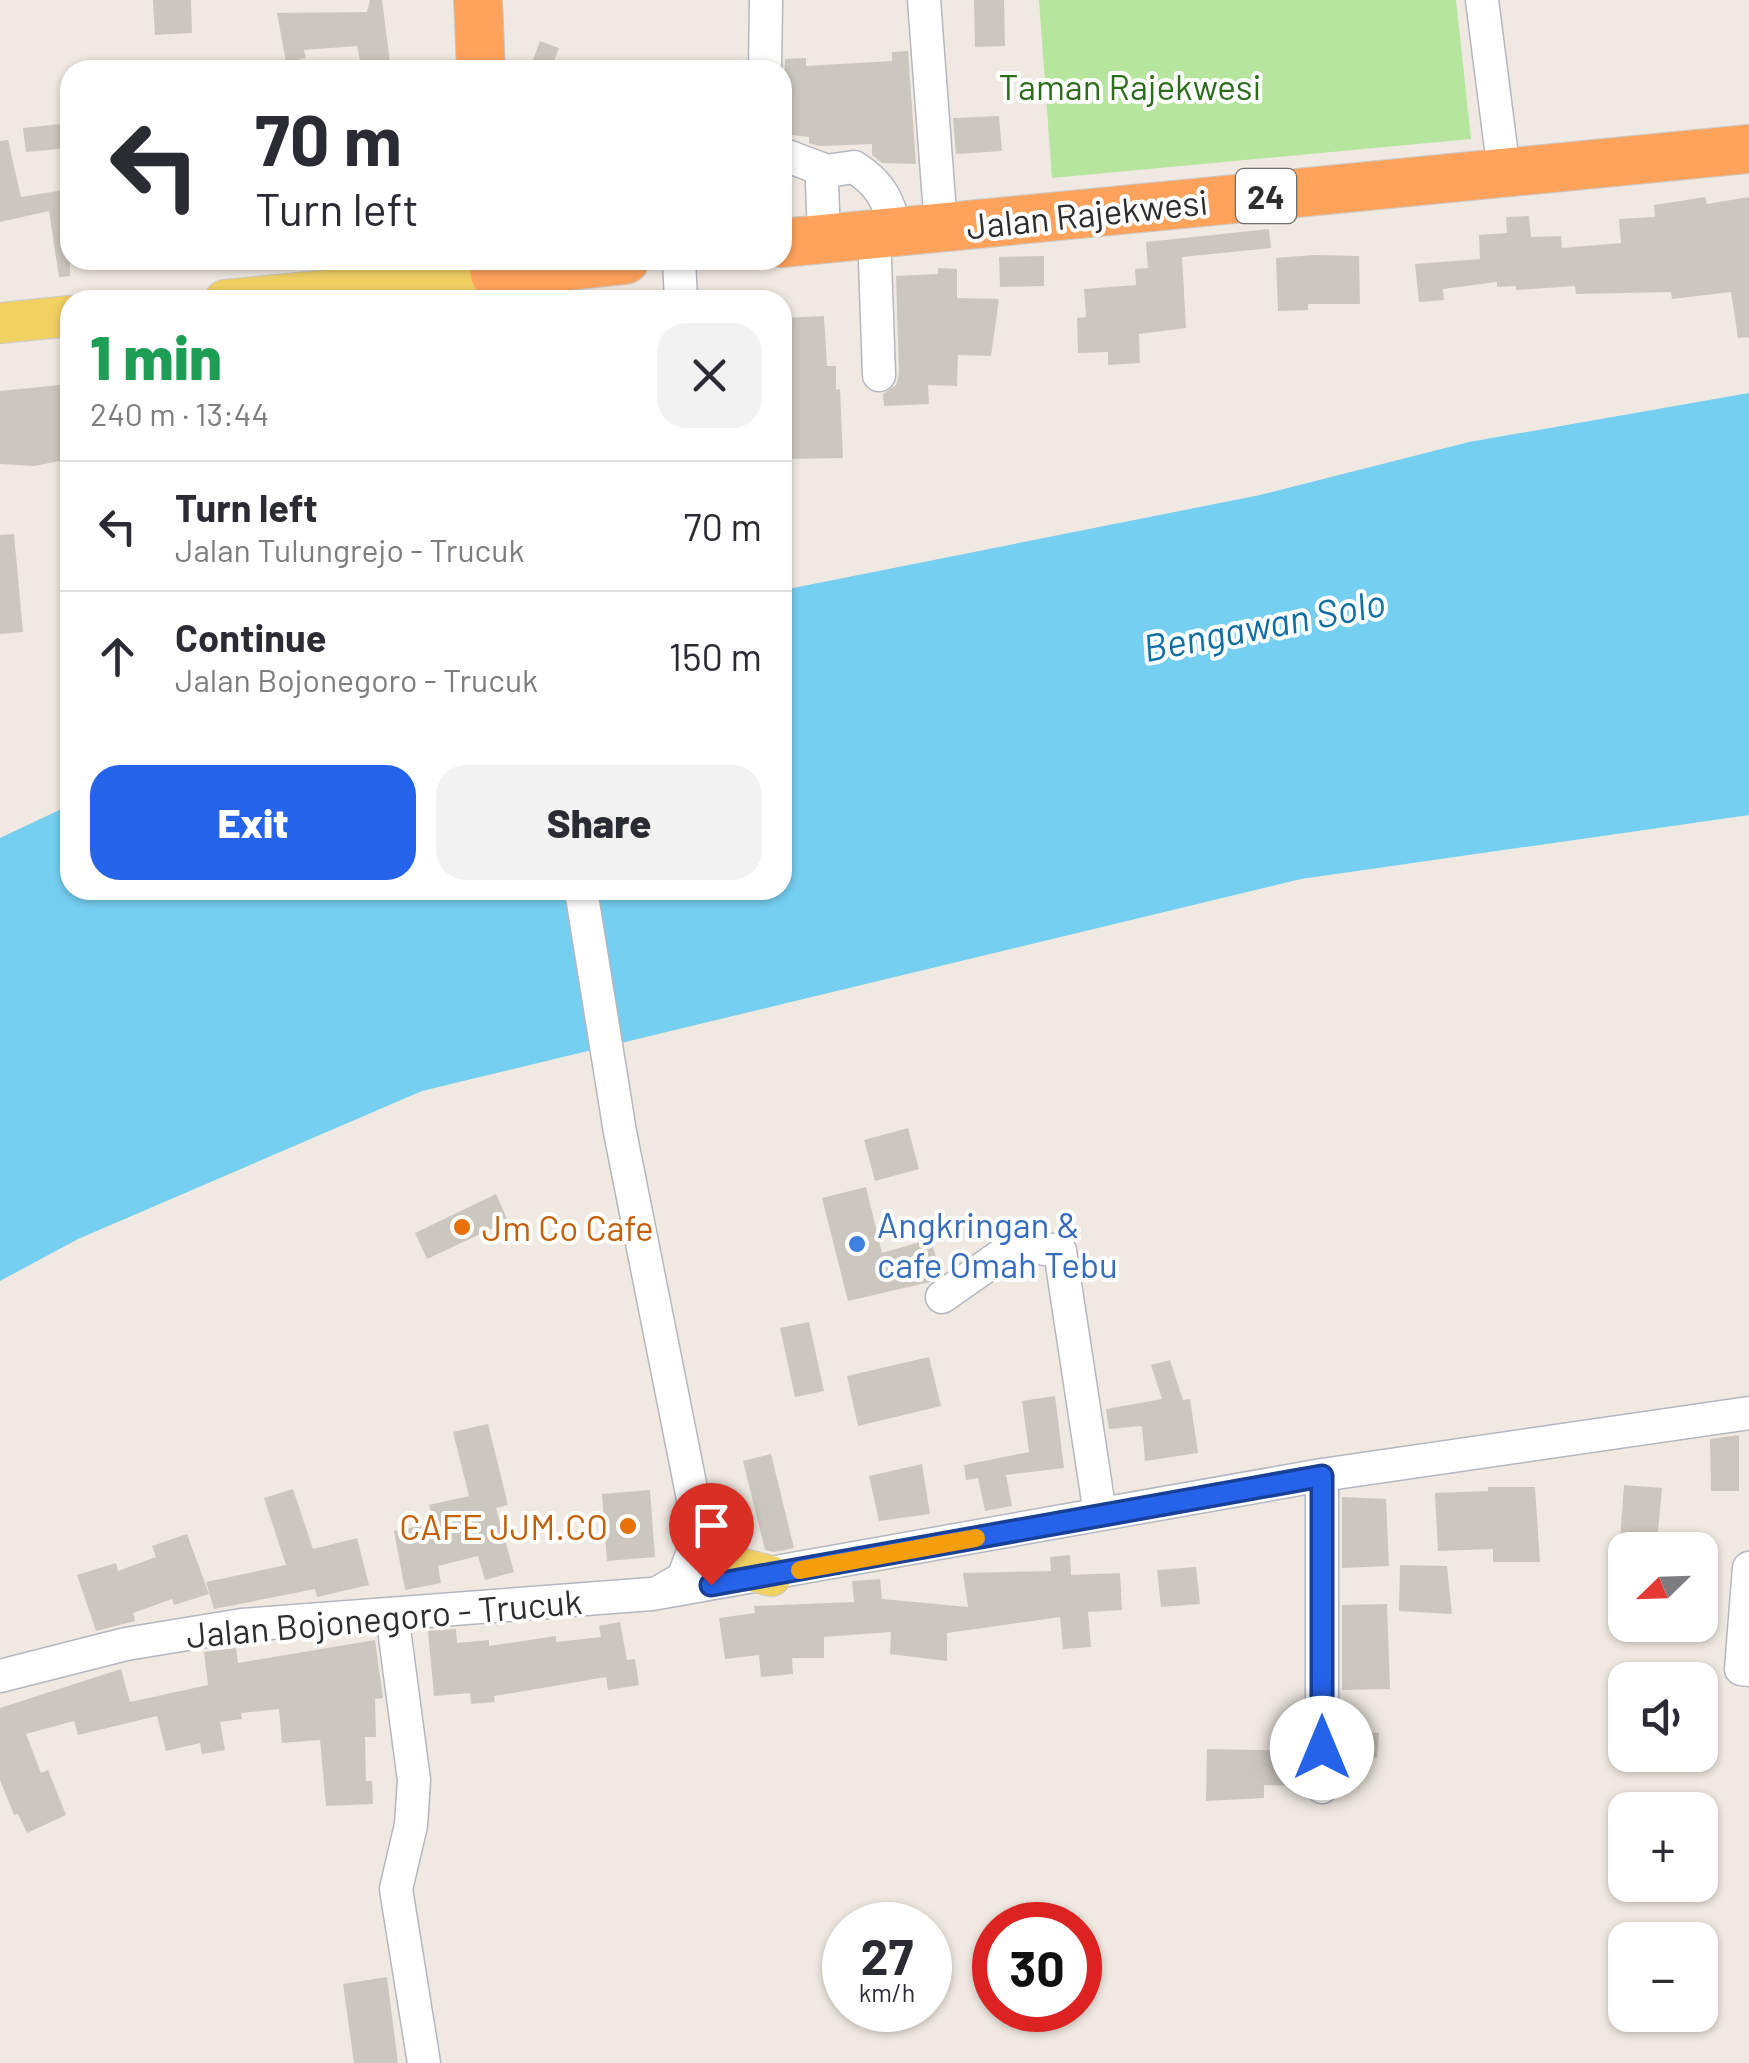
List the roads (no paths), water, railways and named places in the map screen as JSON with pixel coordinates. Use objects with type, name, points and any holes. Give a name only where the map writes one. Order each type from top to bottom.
[{"type":"highway","points":[[477,0],[481,60]]},
{"type":"highway","name":"Jalan Rajekwesi","points":[[803,240],[1749,148]]},
{"type":"highway","points":[[495,278],[552,270]]},
{"type":"main road","points":[[348,290],[495,278]]},
{"type":"main road","points":[[0,323],[60,317]]},
{"type":"main road","points":[[700,1534],[729,1565],[770,1576]]},
{"type":"street","points":[[765,60],[766,0]]},
{"type":"street","points":[[879,375],[904,230],[924,0]]},
{"type":"street","points":[[1482,0],[1504,172]]},
{"type":"street","points":[[792,158],[827,171],[854,167],[878,184],[904,230]]},
{"type":"street","points":[[803,240],[821,202],[827,171]]},
{"type":"street","points":[[583,900],[620,1132],[700,1534],[684,1578],[652,1594]]},
{"type":"street","points":[[942,1297],[1016,1245],[1060,1251],[1100,1514]]},
{"type":"street","name":"Jalan Bojonegoro - Trucuk","points":[[0,1676],[126,1644],[223,1628],[652,1594],[1322,1476],[1749,1413]]},
{"type":"street","points":[[1322,1476],[1322,1786]]},
{"type":"street","points":[[1749,1568],[1741,1669],[1749,1670]]},
{"type":"street","points":[[392,1614],[414,1780],[411,1825],[396,1889],[424,2063]]},
{"type":"water","name":"Bengawan Solo","points":[[1749,393],[1749,815],[1301,879],[422,1091],[78,1239],[0,1281],[0,838],[60,810],[60,900],[792,900],[792,588],[1260,495],[1469,442]]},
{"type":"place","name":"Jm Co Cafe","points":[[462,1227]]},
{"type":"place","name":"Angkringan & cafe Omah Tebu","points":[[857,1244]]},
{"type":"place","name":"CAFE JJM.CO","points":[[628,1526]]},
{"type":"park label","name":"Taman Rajekwesi","points":[[1130,86]]}]
